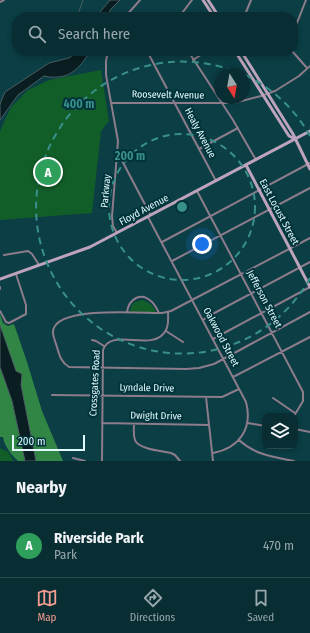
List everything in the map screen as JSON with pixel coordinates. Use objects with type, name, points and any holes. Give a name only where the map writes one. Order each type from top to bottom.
[{"type":"street","points":[[0,2],[4,0]]},
{"type":"street","points":[[130,12],[140,0]]},
{"type":"street","points":[[183,12],[192,0]]},
{"type":"street","points":[[203,0],[211,12]]},
{"type":"street","points":[[208,0],[216,12]]},
{"type":"street","points":[[246,12],[251,0]]},
{"type":"street","points":[[298,20],[306,0]]},
{"type":"street","name":"Parkway","points":[[107,56],[106,69],[112,117],[117,134],[112,216],[113,226],[117,233]]},
{"type":"street","name":"Healy Avenue","points":[[151,56],[216,181]]},
{"type":"street","points":[[191,56],[214,91]]},
{"type":"street","points":[[194,60],[200,56]]},
{"type":"street","points":[[238,56],[290,136],[295,139]]},
{"type":"street","points":[[244,56],[293,134],[309,163],[310,169]]},
{"type":"street","points":[[296,56],[307,68]]},
{"type":"street","name":"Roosevelt Avenue","points":[[250,100],[264,96],[287,84],[310,66]]},
{"type":"street","name":"Roosevelt Avenue","points":[[111,103],[214,104]]},
{"type":"street","points":[[222,104],[238,128],[256,160]]},
{"type":"street","points":[[199,149],[238,128]]},
{"type":"street","name":"Floyd Avenue","points":[[0,279],[90,247],[310,131]]},
{"type":"street","name":"Oakwood Street","points":[[117,150],[162,242],[239,389],[248,408],[248,423]]},
{"type":"street","points":[[162,242],[309,163]]},
{"type":"street","name":"East Locust Street","points":[[246,165],[310,287]]},
{"type":"street","points":[[172,261],[310,188]]},
{"type":"street","name":"Jefferson Street","points":[[197,191],[303,392],[303,401],[296,413]]},
{"type":"street","points":[[310,238],[168,312],[82,313],[59,322],[53,329],[53,335],[60,357],[64,364],[69,367],[199,368],[214,364],[310,312]]},
{"type":"street","points":[[4,255],[28,251],[40,266]]},
{"type":"street","points":[[203,320],[310,262]]},
{"type":"street","points":[[0,310],[6,322],[9,323],[26,314],[26,305],[16,274]]},
{"type":"street","points":[[213,339],[310,287]]},
{"type":"street","points":[[127,313],[129,304],[134,298],[143,297],[151,301],[159,313]]},
{"type":"street","points":[[168,312],[168,325],[166,331],[183,342]]},
{"type":"street","name":"Crossgates Road","points":[[102,461],[104,346],[109,341],[113,340],[155,339],[160,337],[166,331]]},
{"type":"street","points":[[233,377],[310,337]]},
{"type":"street","points":[[92,340],[104,346]]},
{"type":"street","name":"Lyndale Drive","points":[[52,395],[222,397],[239,389]]},
{"type":"street","points":[[206,397],[214,461]]},
{"type":"street","points":[[273,398],[292,413]]},
{"type":"street","name":"Dwight Drive","points":[[102,423],[209,425]]},
{"type":"street","points":[[213,454],[228,449],[239,440],[248,423],[262,425]]},
{"type":"street","points":[[134,424],[134,438],[137,444],[142,447],[171,453],[180,461]]},
{"type":"street","points":[[298,430],[310,432]]},
{"type":"street","points":[[239,440],[248,448],[260,454],[294,461]]},
{"type":"street","points":[[73,458],[84,461]]},
{"type":"green space","points":[[101,70],[109,121],[101,131],[92,213],[0,220],[0,131],[11,107],[28,90],[49,80]]},
{"type":"green space","points":[[142,300],[151,304],[156,313],[129,313],[133,303]]},
{"type":"green space","points":[[0,314],[3,323],[8,326],[14,324],[42,411],[63,461],[18,461],[8,450],[3,437],[0,437]]},
{"type":"green space","points":[[0,448],[8,452],[14,461],[0,461]]},
{"type":"shaded area","points":[[110,0],[120,0],[109,12],[100,12]]},
{"type":"shaded area","points":[[72,56],[87,56],[82,64],[72,72],[60,77],[44,76],[18,95],[0,120],[0,104],[5,92],[49,63]]},
{"type":"shaded area","points":[[0,325],[16,371],[22,374],[21,385],[36,461],[25,461],[12,401],[0,367]]},
{"type":"waterway","points":[[79,12],[83,0]]},
{"type":"place","name":"Riverside Park","points":[[48,172]]}]
